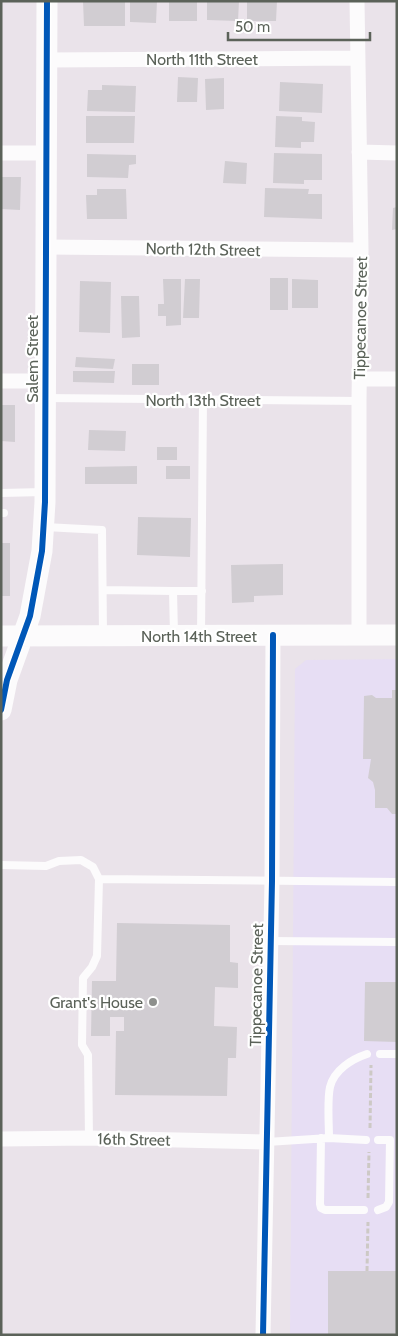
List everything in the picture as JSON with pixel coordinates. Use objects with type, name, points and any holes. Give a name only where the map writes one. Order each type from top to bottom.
[{"type":"main road","name":"Salem Street","points":[[1,710],[7,680],[30,616],[37,580],[43,527],[46,389],[46,1]]},
{"type":"main road","name":"North 14th Street","points":[[1,636],[397,635]]},
{"type":"street","name":"Tippecanoe Street","points":[[357,1],[361,250],[359,635]]},
{"type":"street","name":"North 11th Street","points":[[46,60],[357,58]]},
{"type":"street","points":[[359,152],[397,153]]},
{"type":"street","points":[[1,153],[47,153]]},
{"type":"street","name":"North 12th Street","points":[[46,247],[361,250]]},
{"type":"street","points":[[359,379],[397,379]]},
{"type":"street","name":"North 13th Street","points":[[1,381],[46,389]]},
{"type":"street","name":"Tippecanoe Street","points":[[263,1335],[272,881],[273,635]]},
{"type":"street","name":"16th Street","points":[[1,1139],[88,1138],[267,1142]]},
{"type":"lane","name":"North 13th Street","points":[[46,389],[203,400],[359,401]]},
{"type":"lane","points":[[201,636],[203,400]]},
{"type":"lane","points":[[1,493],[45,492]]},
{"type":"lane","points":[[43,527],[102,530],[103,636]]},
{"type":"lane","points":[[102,590],[202,591]]},
{"type":"lane","points":[[173,590],[174,636]]},
{"type":"lane","points":[[1,865],[46,866],[59,861],[81,860],[93,867],[99,879],[97,956],[92,967],[83,978],[82,1045],[88,1055],[88,1138]]},
{"type":"lane","points":[[99,879],[397,882]]},
{"type":"lane","points":[[270,941],[397,942]]},
{"type":"lane","points":[[380,1054],[397,1054]]},
{"type":"lane","points":[[364,1210],[325,1210],[321,1208],[320,1204],[330,1086],[348,1062],[356,1057],[369,1058]]},
{"type":"lane","points":[[267,1142],[325,1138],[366,1140]]},
{"type":"lane","points":[[378,1140],[390,1140],[388,1202],[386,1207],[378,1210]]},
{"type":"path","points":[[369,1058],[370,1131]]},
{"type":"path","points":[[368,1201],[369,1151]]},
{"type":"path","points":[[367,1271],[368,1221]]},
{"type":"shaded area","points":[[397,659],[397,1335],[290,1335],[295,669],[306,660]]},
{"type":"building","points":[[83,1],[125,1],[125,26],[84,26]]},
{"type":"building","points":[[130,1],[157,1],[156,23],[130,22]]},
{"type":"building","points":[[169,1],[197,1],[197,21],[169,21]]},
{"type":"building","points":[[207,1],[239,1],[238,21],[207,20]]},
{"type":"building","points":[[247,1],[277,1],[276,21],[247,21]]},
{"type":"building","points":[[178,77],[198,78],[197,102],[177,102]]},
{"type":"building","points":[[224,78],[224,109],[206,110],[205,79]]},
{"type":"building","points":[[280,82],[323,84],[322,113],[279,111]]},
{"type":"building","points":[[102,85],[136,86],[135,112],[87,111],[88,90],[102,90]]},
{"type":"building","points":[[86,116],[135,116],[134,143],[86,143]]},
{"type":"building","points":[[276,116],[302,117],[302,121],[315,122],[314,142],[301,142],[301,148],[275,147]]},
{"type":"building","points":[[274,153],[322,154],[322,180],[304,180],[304,184],[273,183]]},
{"type":"building","points":[[87,154],[136,155],[136,164],[129,165],[128,178],[87,177]]},
{"type":"building","points":[[225,161],[247,163],[246,184],[223,183]]},
{"type":"building","points":[[1,177],[21,177],[20,210],[1,209]]},
{"type":"building","points":[[265,188],[309,189],[308,194],[322,194],[322,219],[264,217]]},
{"type":"building","points":[[97,189],[126,189],[127,219],[87,219],[86,195],[97,195]]},
{"type":"building","points":[[397,207],[397,229],[392,230],[393,208]]},
{"type":"building","points":[[270,278],[288,278],[288,310],[270,310]]},
{"type":"building","points":[[163,279],[181,279],[181,325],[166,326],[166,316],[158,316],[158,304],[164,304]]},
{"type":"building","points":[[185,279],[200,279],[199,318],[183,318]]},
{"type":"building","points":[[292,279],[318,280],[318,308],[292,308]]},
{"type":"building","points":[[80,281],[111,282],[110,333],[79,332]]},
{"type":"building","points":[[121,296],[139,296],[140,337],[122,338]]},
{"type":"building","points":[[76,357],[115,359],[113,369],[75,367]]},
{"type":"building","points":[[132,364],[159,364],[159,385],[132,385]]},
{"type":"building","points":[[73,371],[115,371],[114,383],[73,382]]},
{"type":"building","points":[[1,405],[15,405],[15,442],[1,441]]},
{"type":"building","points":[[89,430],[126,431],[125,451],[88,450]]},
{"type":"building","points":[[157,447],[177,447],[177,460],[157,460]]},
{"type":"building","points":[[137,466],[137,484],[85,484],[85,467]]},
{"type":"building","points":[[166,466],[190,466],[190,479],[166,479]]},
{"type":"building","points":[[138,517],[191,518],[190,557],[137,555]]},
{"type":"building","points":[[1,543],[10,543],[10,596],[1,596]]},
{"type":"building","points":[[283,564],[283,595],[254,596],[254,602],[232,603],[231,565]]},
{"type":"building","points":[[392,690],[397,690],[397,814],[392,814],[387,808],[375,808],[375,790],[373,782],[368,778],[371,759],[363,759],[364,696],[372,695],[376,698],[392,698]]},
{"type":"building","name":"Grant's House","points":[[117,923],[230,925],[230,962],[238,963],[238,988],[215,987],[214,1026],[237,1027],[236,1058],[228,1058],[227,1096],[115,1095],[116,1031],[124,1031],[124,1017],[110,1017],[110,1036],[91,1036],[92,981],[116,981]]},
{"type":"building","points":[[365,982],[397,982],[397,1042],[364,1041]]},
{"type":"building","points":[[328,1271],[397,1271],[397,1335],[328,1335]]},
{"type":"cycle path","points":[[1,710],[7,680],[30,616],[42,551],[45,502],[47,1]]},
{"type":"cycle path","points":[[263,1335],[272,881],[273,635]]},
{"type":"place","name":"Grant's House","points":[[153,1002]]}]
